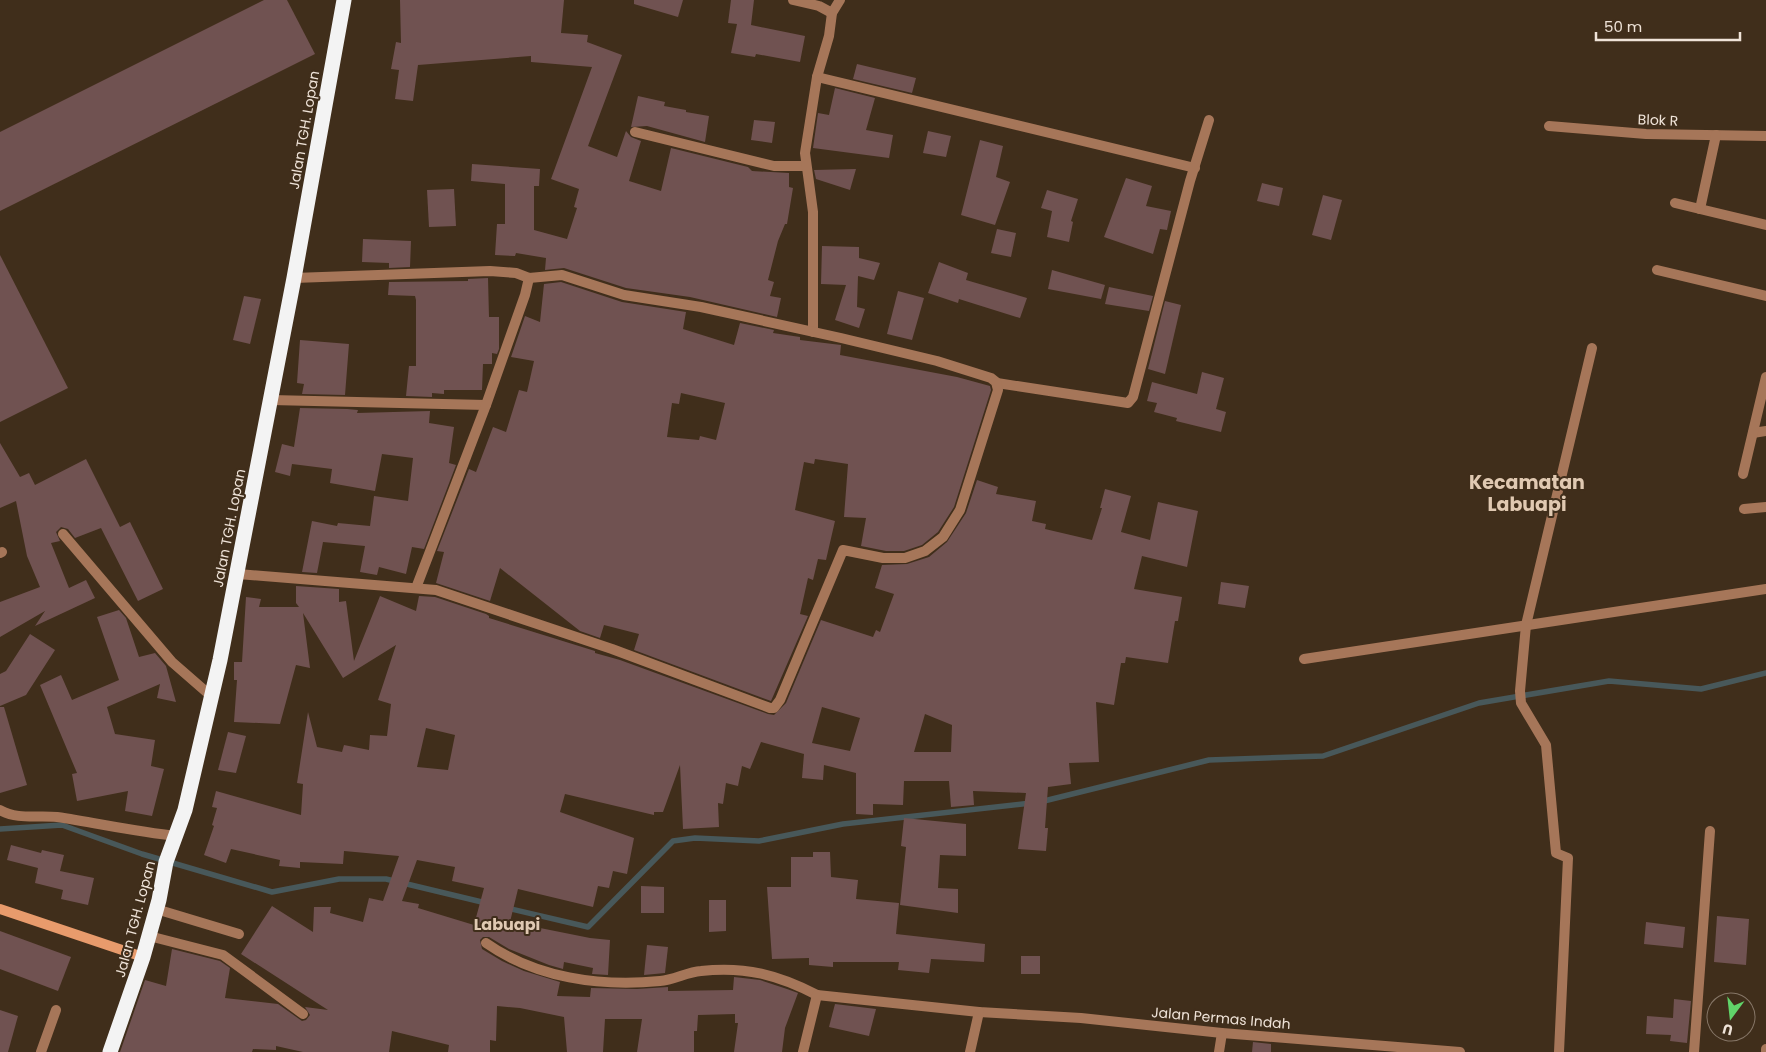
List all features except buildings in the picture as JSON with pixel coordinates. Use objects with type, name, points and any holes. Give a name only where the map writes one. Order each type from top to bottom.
[{"type":"highway","name":"Jalan TGH. Lopan","points":[[110,1052],[143,957],[158,904],[166,862],[176,836],[212,696],[238,574],[271,400],[344,0]]},
{"type":"street","points":[[793,0],[819,6],[832,13]]},
{"type":"street","points":[[813,332],[813,212],[805,153],[816,78],[829,36],[832,13],[840,0]]},
{"type":"street","points":[[816,78],[1195,168]]},
{"type":"street","points":[[294,278],[490,271],[516,272],[529,278],[562,275],[624,294],[701,307],[937,361],[991,378],[997,383],[1128,404],[1133,397],[1209,120]]},
{"type":"street","name":"Blok R","points":[[1549,126],[1646,134],[1766,136]]},
{"type":"street","points":[[635,132],[774,166],[806,166]]},
{"type":"street","points":[[1700,209],[1716,135]]},
{"type":"street","points":[[1675,203],[1766,225]]},
{"type":"street","points":[[1657,270],[1766,296]]},
{"type":"street","points":[[416,588],[486,405],[526,294],[529,278]]},
{"type":"street","points":[[1559,1052],[1568,858],[1556,853],[1546,745],[1521,703],[1520,691],[1526,625],[1592,348]]},
{"type":"street","points":[[1743,474],[1766,377]]},
{"type":"street","points":[[238,574],[416,588],[446,593],[612,649],[774,708],[780,700],[843,550],[883,558],[915,555],[934,545],[956,520],[998,391],[997,383]]},
{"type":"street","points":[[271,400],[486,405]]},
{"type":"street","points":[[1753,432],[1766,431]]},
{"type":"street","points":[[1744,509],[1766,507]]},
{"type":"street","points":[[63,534],[172,662],[212,696]]},
{"type":"street","points":[[1304,659],[1766,589]]},
{"type":"street","points":[[0,810],[20,816],[55,817],[136,832],[176,836]]},
{"type":"street","points":[[1694,1052],[1710,831]]},
{"type":"street","points":[[158,904],[239,934]]},
{"type":"street","points":[[0,909],[143,957]]},
{"type":"street","points":[[149,936],[223,955],[303,1014]]},
{"type":"street","points":[[486,943],[498,951],[530,966],[573,979],[601,982],[661,981],[699,971],[731,969],[765,973],[788,980],[818,995],[803,1052]]},
{"type":"street","name":"Jalan Permas Indah","points":[[818,995],[979,1012],[1081,1018],[1222,1033],[1460,1052]]},
{"type":"street","points":[[40,1052],[56,1010]]},
{"type":"street","points":[[970,1052],[979,1012]]},
{"type":"street","points":[[1219,1052],[1222,1033]]},
{"type":"waterway","points":[[1040,802],[1209,760],[1323,756],[1479,703],[1609,681],[1701,689],[1766,673]]},
{"type":"waterway","points":[[507,908],[588,927],[673,841],[695,838],[759,841],[843,824],[1031,803]]},
{"type":"waterway","points":[[0,829],[62,825],[142,854],[272,892],[339,879],[386,879],[486,903]]},
{"type":"district","name":"Kecamatan Labuapi","points":[[1527,493]]},
{"type":"district","name":"Labuapi","points":[[507,924]]}]
